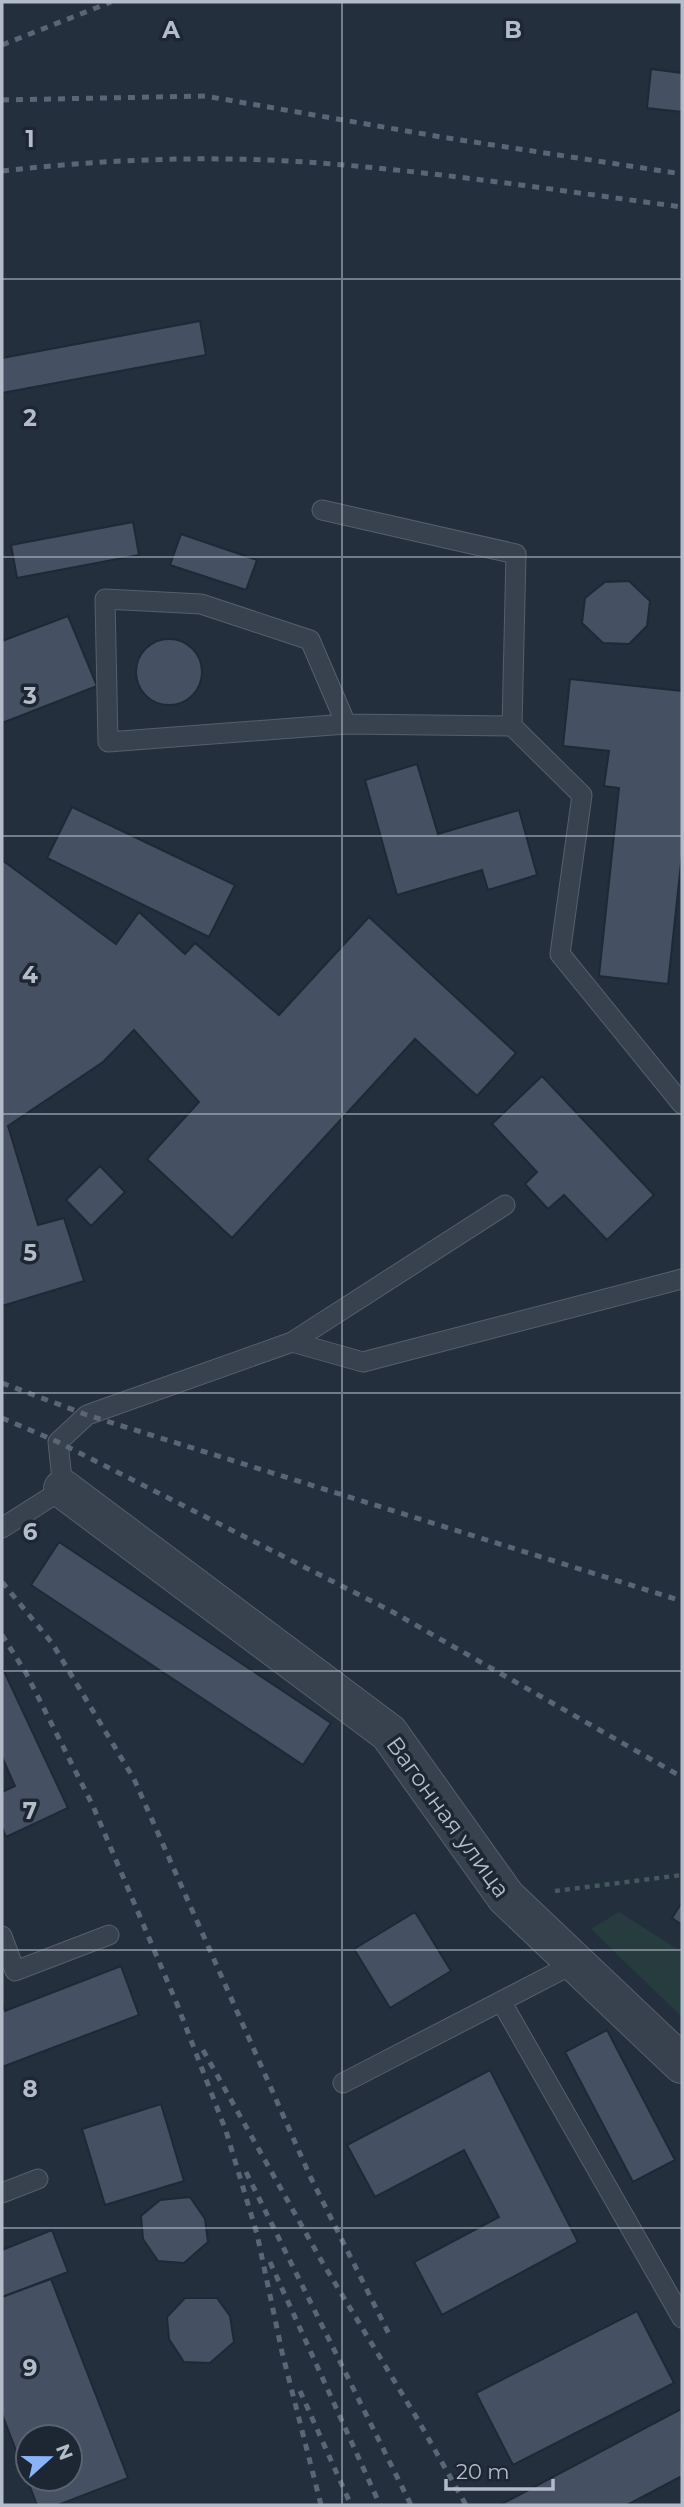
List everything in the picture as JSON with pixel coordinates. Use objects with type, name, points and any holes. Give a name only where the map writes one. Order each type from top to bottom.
[{"type":"street","name":"Вагонная улица","points":[[63,1489],[389,1733],[506,1897],[682,2064]]},
{"type":"lane","points":[[322,510],[516,554],[512,726]]},
{"type":"lane","points":[[346,724],[310,640],[201,604],[106,599],[108,742],[346,724],[512,726],[582,795],[560,954],[682,1104]]},
{"type":"lane","points":[[2,1528],[63,1489],[58,1442],[87,1415],[292,1342],[505,1205]]},
{"type":"lane","points":[[292,1342],[363,1362],[682,1279]]},
{"type":"lane","points":[[2,1936],[15,1971],[109,1935]]},
{"type":"lane","points":[[343,2083],[575,1963]]},
{"type":"lane","points":[[501,2001],[682,2318]]},
{"type":"lane","points":[[2,2193],[38,2179]]},
{"type":"path","points":[[506,1897],[682,1875]]},
{"type":"green space","points":[[619,1912],[682,1952],[682,2017],[591,1929]]},
{"type":"building","points":[[651,69],[682,73],[682,112],[647,108]]},
{"type":"building","points":[[200,321],[206,355],[2,393],[2,358]]},
{"type":"building","points":[[133,522],[139,555],[17,578],[11,545]]},
{"type":"building","points":[[181,534],[257,560],[246,590],[170,565]]},
{"type":"building","points":[[629,581],[650,601],[647,626],[629,644],[603,643],[582,623],[585,598],[605,582]]},
{"type":"building","points":[[68,616],[97,686],[2,723],[2,641]]},
{"type":"building","points":[[169,639],[182,642],[192,649],[199,659],[202,672],[199,685],[192,695],[182,702],[169,705],[156,702],[146,695],[139,685],[136,672],[139,659],[146,649],[156,642]]},
{"type":"building","points":[[570,679],[682,691],[682,854],[668,984],[599,976],[619,788],[604,786],[609,751],[563,746]]},
{"type":"building","points":[[417,764],[438,834],[519,810],[537,875],[488,890],[482,870],[397,895],[365,780]]},
{"type":"building","points":[[72,807],[235,885],[209,937],[47,858]]},
{"type":"building","points":[[2,860],[116,944],[139,912],[185,954],[195,943],[279,1015],[369,917],[516,1053],[477,1096],[415,1039],[232,1238],[147,1159],[199,1102],[134,1030],[103,1062],[8,1126],[38,1225],[64,1218],[84,1281],[2,1306]]},
{"type":"building","points":[[542,1076],[654,1195],[607,1240],[564,1195],[548,1209],[525,1184],[537,1172],[492,1124]]},
{"type":"building","points":[[100,1166],[125,1192],[91,1226],[66,1200]]},
{"type":"building","points":[[59,1542],[331,1723],[303,1765],[31,1585]]},
{"type":"building","points":[[2,1667],[68,1808],[6,1837],[2,1827],[2,1792],[15,1786],[2,1757]]},
{"type":"building","points":[[682,1902],[682,1925],[672,1918]]},
{"type":"building","points":[[415,1912],[451,1971],[390,2008],[354,1949]]},
{"type":"building","points":[[121,1966],[139,2015],[2,2067],[2,2003],[5,2011]]},
{"type":"building","points":[[607,2030],[675,2160],[633,2182],[565,2052]]},
{"type":"building","points":[[490,2070],[578,2242],[442,2315],[414,2262],[499,2217],[464,2150],[375,2197],[347,2145]]},
{"type":"building","points":[[161,2104],[184,2181],[105,2205],[82,2129]]},
{"type":"building","points":[[190,2197],[205,2219],[208,2242],[184,2263],[158,2261],[143,2239],[141,2216],[160,2200]]},
{"type":"building","points":[[52,2230],[68,2272],[2,2297],[2,2250]]},
{"type":"building","points":[[51,2279],[128,2478],[58,2505],[37,2505],[32,2493],[84,2493],[84,2423],[14,2423],[14,2445],[2,2414],[2,2297]]},
{"type":"building","points":[[185,2298],[217,2298],[230,2316],[234,2342],[210,2363],[184,2362],[169,2339],[167,2317]]},
{"type":"building","points":[[637,2311],[674,2383],[513,2465],[476,2393]]},
{"type":"building","points":[[681,2409],[682,2476],[627,2505],[500,2505]]},
{"type":"railway","points":[[2,45],[111,2]]},
{"type":"railway","points":[[2,100],[205,96],[441,137],[682,174]]},
{"type":"railway","points":[[2,171],[160,160],[280,161],[455,177],[682,207]]},
{"type":"railway","points":[[2,1383],[87,1415],[682,1601]]},
{"type":"railway","points":[[2,1418],[58,1442],[391,1611],[682,1777]]},
{"type":"railway","points":[[2,1582],[52,1643],[134,1779],[310,2176],[389,2334]]},
{"type":"railway","points":[[2,1635],[26,1673],[93,1806],[177,2004],[226,2131],[257,2234],[282,2352],[321,2505]]},
{"type":"railway","points":[[203,2050],[321,2260],[466,2505]]},
{"type":"railway","points":[[246,2172],[411,2505]]},
{"type":"railway","points":[[270,2262],[380,2505]]},
{"type":"railway","points":[[300,2391],[351,2505]]}]
